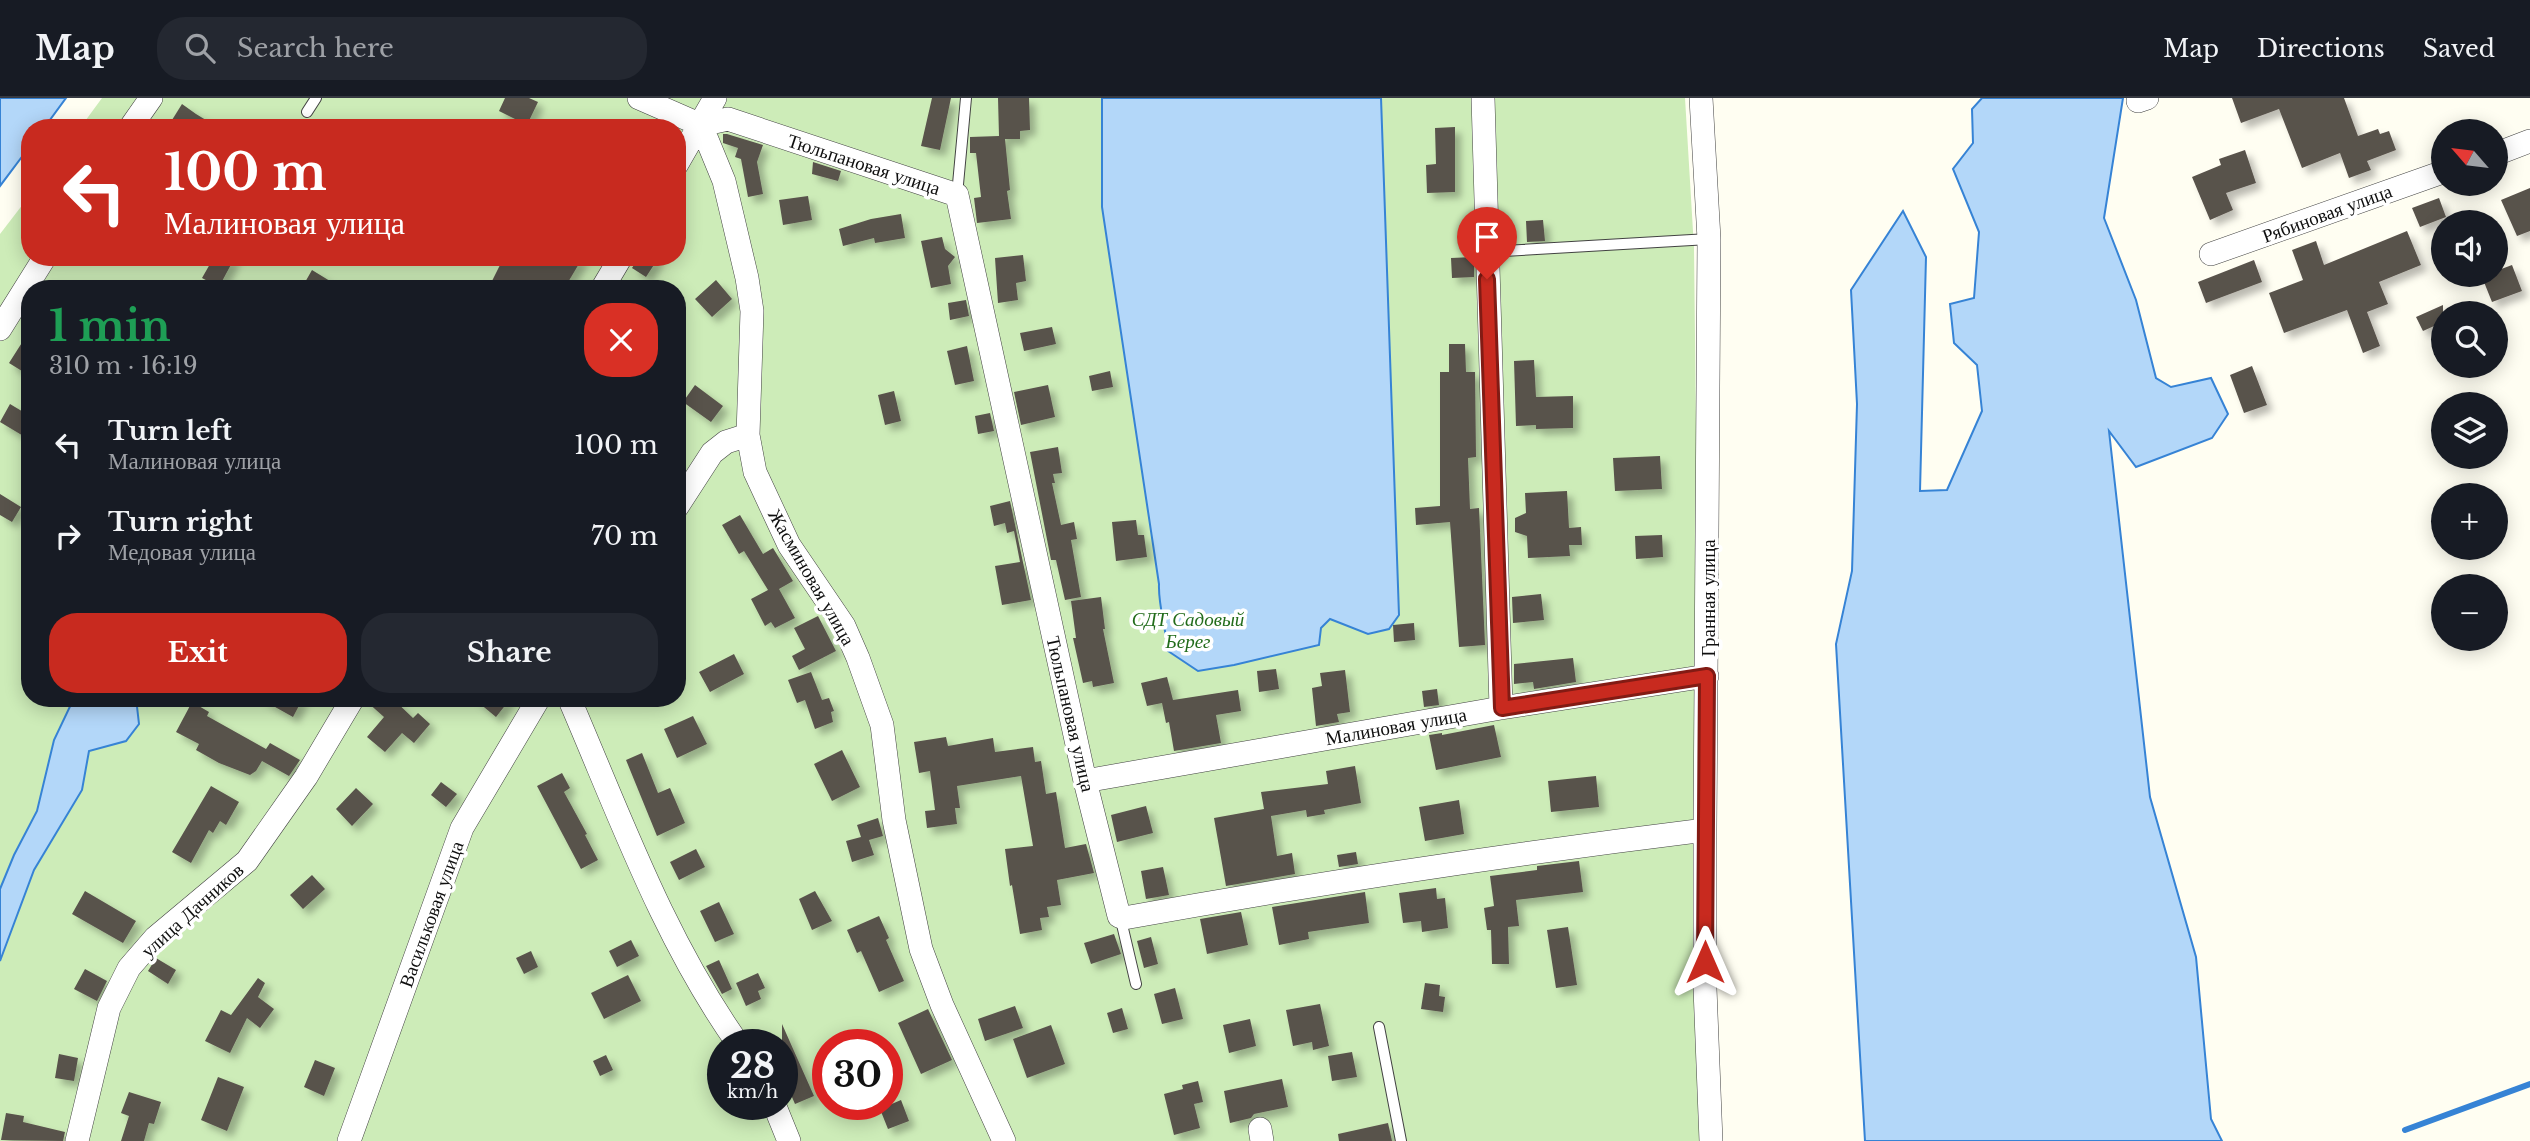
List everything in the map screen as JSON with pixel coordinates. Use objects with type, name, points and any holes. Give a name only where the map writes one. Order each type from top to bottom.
[{"type":"street","points":[[136,119],[151,98]]},
{"type":"street","points":[[639,98],[701,125]]},
{"type":"street","points":[[686,149],[715,98]]},
{"type":"street","points":[[1483,98],[1502,708]]},
{"type":"street","name":"Гранная улица","points":[[1701,98],[1709,239],[1705,988],[1711,1141]]},
{"type":"street","name":"Тюльпановая улица","points":[[701,125],[728,119],[957,195],[1086,781],[1120,916]]},
{"type":"street","name":"Жасминовая улица","points":[[701,125],[724,181],[747,278],[752,311],[748,435],[755,472],[789,545],[844,626],[858,658],[881,725],[894,820],[921,949],[942,1005],[1004,1141]]},
{"type":"street","points":[[2508,149],[2530,141]]},
{"type":"street","name":"Рябиновая улица","points":[[2211,254],[2431,176]]},
{"type":"street","points":[[0,329],[21,295]]},
{"type":"street","points":[[686,493],[712,453],[726,442],[748,435]]},
{"type":"street","name":"Малиновая улица","points":[[1086,781],[1502,708],[1707,676]]},
{"type":"street","name":"улица Дачников","points":[[77,1141],[109,1008],[129,968],[155,938],[247,862],[306,777],[348,707]]},
{"type":"street","name":"Васильковая улица","points":[[349,1141],[462,828],[534,707]]},
{"type":"street","points":[[573,707],[671,932],[710,1004],[728,1029]]},
{"type":"street","points":[[1120,916],[1124,918],[1284,889],[1555,849],[1705,830]]},
{"type":"street","points":[[780,1120],[789,1141]]},
{"type":"lane","points":[[307,113],[316,98]]},
{"type":"lane","points":[[957,195],[966,98]]},
{"type":"lane","points":[[1486,252],[1709,239]]},
{"type":"lane","points":[[1120,916],[1136,984]]},
{"type":"lane","points":[[1378,1027],[1401,1141]]},
{"type":"green space","name":"СДТ Садовый Берег","points":[[102,98],[1685,98],[1694,248],[1704,1141],[0,1141],[0,234],[21,207],[21,266],[686,266],[686,119],[87,119]]},
{"type":"water","points":[[0,98],[66,98],[51,119],[21,119],[21,158],[0,186]]},
{"type":"water","points":[[1102,98],[1381,98],[1399,615],[1389,629],[1368,634],[1330,619],[1321,628],[1319,645],[1198,671],[1168,651],[1102,207]]},
{"type":"water","points":[[1982,98],[2123,98],[2104,218],[2136,300],[2156,378],[2171,387],[2211,378],[2228,414],[2212,438],[2136,467],[2109,431],[2150,797],[2196,957],[2211,1119],[2222,1141],[1865,1141],[1836,644],[1852,571],[1857,404],[1851,290],[1903,211],[1926,257],[1920,491],[1947,490],[1982,411],[1977,365],[1954,343],[1950,304],[1974,298],[1979,232],[1953,169],[1973,143],[1972,109]]},
{"type":"water","points":[[70,707],[137,707],[139,724],[126,741],[89,751],[82,790],[34,870],[0,961],[0,889],[37,811],[54,740]]},
{"type":"building","points":[[505,98],[529,98],[538,102],[530,119],[515,119],[499,111]]},
{"type":"building","points":[[932,98],[951,98],[940,150],[921,146]]},
{"type":"building","points":[[998,98],[1029,98],[1030,130],[1020,131],[1020,139],[1005,139],[1011,219],[977,223],[974,198],[981,197],[976,153],[970,153],[970,137],[999,136]]},
{"type":"building","points":[[2232,98],[2344,98],[2358,136],[2378,129],[2380,134],[2389,131],[2396,150],[2367,161],[2371,170],[2349,178],[2340,153],[2302,168],[2279,109],[2241,123]]},
{"type":"building","points":[[182,104],[204,119],[173,119]]},
{"type":"building","points":[[1455,127],[1455,192],[1427,193],[1426,165],[1436,164],[1435,128]]},
{"type":"building","points":[[723,134],[763,145],[757,162],[763,194],[748,197],[741,159],[735,157],[738,148],[723,143]]},
{"type":"building","points":[[2245,150],[2256,183],[2226,193],[2233,210],[2210,220],[2192,177],[2221,165],[2219,159]]},
{"type":"building","points":[[813,162],[841,171],[838,181],[812,174]]},
{"type":"building","points":[[2530,188],[2530,231],[2517,236],[2508,210],[2501,200]]},
{"type":"building","points":[[808,196],[812,220],[783,225],[779,200]]},
{"type":"building","points":[[2439,198],[2443,210],[2431,210],[2431,223],[2420,227],[2412,208]]},
{"type":"building","points":[[901,214],[905,238],[875,243],[874,238],[843,246],[839,229],[871,219]]},
{"type":"building","points":[[1543,220],[1545,241],[1527,242],[1526,221]]},
{"type":"building","points":[[2407,231],[2421,265],[2379,282],[2388,304],[2367,312],[2380,346],[2363,353],[2347,310],[2284,333],[2269,293],[2303,280],[2292,250],[2316,241],[2324,265]]},
{"type":"building","points":[[942,237],[945,249],[955,257],[948,266],[951,284],[931,288],[921,241]]},
{"type":"building","points":[[1023,255],[1026,281],[1016,283],[1018,300],[998,303],[995,258]]},
{"type":"building","points":[[1474,257],[1474,277],[1452,278],[1451,258]]},
{"type":"building","points":[[2254,260],[2262,282],[2206,303],[2198,282]]},
{"type":"building","points":[[2512,265],[2522,291],[2492,301],[2486,287],[2508,287],[2508,266]]},
{"type":"building","points":[[209,266],[230,266],[223,280],[202,278]]},
{"type":"building","points":[[500,266],[578,266],[569,280],[492,280]]},
{"type":"building","points":[[633,266],[653,266],[646,277],[632,268]]},
{"type":"building","points":[[312,270],[328,280],[306,280]]},
{"type":"building","points":[[716,280],[732,299],[712,317],[695,299]]},
{"type":"building","points":[[966,300],[969,316],[950,320],[948,303]]},
{"type":"building","points":[[2431,310],[2431,327],[2423,331],[2416,317]]},
{"type":"building","points":[[1052,327],[1056,344],[1024,351],[1020,333]]},
{"type":"building","points":[[21,344],[21,370],[9,363]]},
{"type":"building","points":[[1449,344],[1465,344],[1466,372],[1475,372],[1476,457],[1468,458],[1470,509],[1479,508],[1485,645],[1459,647],[1450,522],[1416,525],[1415,508],[1440,506],[1440,372],[1449,372]]},
{"type":"building","points":[[967,346],[974,381],[955,385],[947,351]]},
{"type":"building","points":[[1534,360],[1536,397],[1573,396],[1573,428],[1536,429],[1536,425],[1516,426],[1514,361]]},
{"type":"building","points":[[2252,366],[2267,405],[2244,413],[2230,375]]},
{"type":"building","points":[[1110,371],[1113,387],[1092,391],[1089,376]]},
{"type":"building","points":[[695,385],[723,406],[711,422],[686,404],[686,398]]},
{"type":"building","points":[[1048,385],[1055,417],[1021,425],[1014,392]]},
{"type":"building","points":[[894,391],[901,421],[885,425],[878,395]]},
{"type":"building","points":[[10,404],[21,411],[21,435],[0,422]]},
{"type":"building","points":[[990,413],[994,431],[978,434],[975,416]]},
{"type":"building","points":[[1058,447],[1062,473],[1053,474],[1055,483],[1052,483],[1061,525],[1074,522],[1077,539],[1071,540],[1081,597],[1065,600],[1056,560],[1051,560],[1030,452]]},
{"type":"building","points":[[1660,456],[1662,489],[1615,491],[1613,458]]},
{"type":"building","points":[[1567,491],[1569,528],[1581,527],[1582,545],[1569,545],[1570,556],[1528,558],[1527,536],[1515,532],[1515,518],[1526,513],[1525,493]]},
{"type":"building","points":[[0,494],[21,507],[12,522],[0,515]]},
{"type":"building","points":[[1010,501],[1031,600],[1002,605],[995,566],[1020,562],[1014,531],[1007,533],[1005,523],[994,526],[990,506]]},
{"type":"building","points":[[740,515],[763,554],[773,548],[793,581],[779,589],[795,618],[775,628],[771,622],[765,626],[751,599],[768,590],[744,551],[739,554],[722,525]]},
{"type":"building","points":[[1136,520],[1138,535],[1144,535],[1147,557],[1116,561],[1112,522]]},
{"type":"building","points":[[1662,535],[1663,557],[1636,559],[1635,536]]},
{"type":"building","points":[[1541,594],[1544,620],[1513,623],[1512,597]]},
{"type":"building","points":[[1101,597],[1103,629],[1114,683],[1093,687],[1092,681],[1083,683],[1073,638],[1076,638],[1071,601]]},
{"type":"building","points":[[818,616],[836,651],[799,670],[792,656],[805,649],[794,628]]},
{"type":"building","points":[[1414,623],[1415,640],[1394,642],[1393,625]]},
{"type":"building","points":[[734,654],[744,674],[710,692],[699,672]]},
{"type":"building","points":[[1573,658],[1576,682],[1534,689],[1533,682],[1514,684],[1514,664]]},
{"type":"building","points":[[1276,669],[1279,689],[1259,692],[1257,671]]},
{"type":"building","points":[[1345,670],[1350,712],[1337,714],[1339,722],[1316,726],[1312,688],[1322,686],[1320,673]]},
{"type":"building","points":[[811,672],[822,700],[829,698],[834,711],[831,712],[833,722],[815,729],[805,700],[797,703],[788,680]]},
{"type":"building","points":[[1167,677],[1173,700],[1238,690],[1241,711],[1216,715],[1221,743],[1174,751],[1169,722],[1166,723],[1162,703],[1147,706],[1141,683]]},
{"type":"building","points":[[1437,689],[1439,705],[1424,707],[1422,691]]},
{"type":"building","points":[[189,707],[200,707],[209,712],[207,716],[266,749],[270,743],[300,760],[289,776],[262,761],[250,775],[219,763],[196,750],[199,744],[176,732]]},
{"type":"building","points":[[275,707],[298,707],[293,717]]},
{"type":"building","points":[[373,707],[401,707],[413,718],[418,713],[430,724],[414,743],[402,733],[385,752],[367,737],[384,717]]},
{"type":"building","points":[[484,707],[504,707],[496,717]]},
{"type":"building","points":[[693,716],[707,744],[677,758],[664,729]]},
{"type":"building","points":[[1494,725],[1501,757],[1436,770],[1429,735]]},
{"type":"building","points":[[946,737],[948,746],[993,738],[995,752],[1033,747],[1035,762],[1041,761],[1046,794],[1056,792],[1065,848],[1086,844],[1094,873],[1057,880],[1061,905],[1047,907],[1049,917],[1040,918],[1042,930],[1020,934],[1012,885],[1010,886],[1005,849],[1033,846],[1021,776],[957,786],[960,808],[955,808],[957,824],[927,828],[925,811],[935,810],[930,771],[919,773],[914,742]]},
{"type":"building","points":[[842,750],[860,787],[832,801],[814,764]]},
{"type":"building","points":[[642,753],[658,793],[670,788],[685,823],[657,836],[626,760]]},
{"type":"building","points":[[1355,766],[1361,803],[1324,810],[1325,814],[1307,817],[1306,810],[1271,816],[1277,856],[1292,853],[1295,874],[1226,886],[1214,818],[1264,809],[1261,792],[1328,784],[1326,771]]},
{"type":"building","points":[[562,773],[570,788],[564,792],[598,860],[581,869],[537,786]]},
{"type":"building","points":[[1596,776],[1599,807],[1551,812],[1548,781]]},
{"type":"building","points":[[441,782],[457,794],[446,807],[431,795]]},
{"type":"building","points":[[211,786],[239,802],[226,825],[220,821],[213,833],[209,830],[191,863],[172,852]]},
{"type":"building","points":[[356,788],[373,804],[352,826],[336,809]]},
{"type":"building","points":[[1459,800],[1464,834],[1425,841],[1419,807]]},
{"type":"building","points":[[1146,806],[1153,833],[1117,842],[1111,815]]},
{"type":"building","points":[[878,818],[883,836],[869,840],[874,855],[852,862],[846,841],[861,837],[857,825]]},
{"type":"building","points":[[696,849],[705,867],[679,880],[670,862]]},
{"type":"building","points":[[1356,852],[1358,864],[1339,867],[1337,855]]},
{"type":"building","points":[[1579,861],[1583,892],[1516,900],[1519,926],[1508,927],[1509,964],[1492,964],[1491,930],[1487,930],[1484,908],[1494,906],[1490,876]]},
{"type":"building","points":[[1163,867],[1169,895],[1146,899],[1141,871]]},
{"type":"building","points":[[312,875],[325,889],[303,909],[290,895]]},
{"type":"building","points":[[1436,888],[1437,899],[1445,898],[1448,928],[1422,932],[1421,921],[1403,923],[1399,893]]},
{"type":"building","points":[[85,891],[136,921],[123,943],[72,914]]},
{"type":"building","points":[[815,891],[832,921],[812,930],[799,899]]},
{"type":"building","points":[[1365,892],[1369,923],[1308,932],[1309,939],[1279,945],[1272,907]]},
{"type":"building","points":[[719,902],[734,934],[715,942],[700,911]]},
{"type":"building","points":[[1241,912],[1248,945],[1207,954],[1200,919]]},
{"type":"building","points":[[879,916],[904,981],[879,992],[861,951],[857,953],[847,930]]},
{"type":"building","points":[[1568,927],[1577,985],[1556,988],[1547,930]]},
{"type":"building","points":[[1114,934],[1121,954],[1091,964],[1084,943]]},
{"type":"building","points":[[1151,937],[1158,964],[1144,968],[1137,941]]},
{"type":"building","points":[[631,940],[639,956],[617,967],[609,951]]},
{"type":"building","points":[[531,951],[538,967],[524,974],[516,958]]},
{"type":"building","points":[[156,958],[176,970],[168,984],[148,971]]},
{"type":"building","points":[[719,960],[732,989],[722,994],[706,966]]},
{"type":"building","points":[[85,969],[107,981],[97,1001],[74,989]]},
{"type":"building","points":[[758,973],[765,988],[758,991],[761,999],[746,1006],[736,983]]},
{"type":"building","points":[[628,975],[641,1001],[604,1019],[591,993]]},
{"type":"building","points":[[258,978],[265,983],[258,997],[274,1009],[260,1028],[247,1018],[230,1053],[205,1041],[221,1010],[231,1015]]},
{"type":"building","points":[[1425,983],[1440,985],[1439,996],[1445,997],[1443,1012],[1421,1009]]},
{"type":"building","points":[[1175,988],[1183,1019],[1162,1024],[1154,994]]},
{"type":"building","points":[[1320,1004],[1329,1046],[1313,1050],[1312,1042],[1293,1046],[1286,1010]]},
{"type":"building","points":[[1015,1006],[1023,1028],[985,1041],[978,1019]]},
{"type":"building","points":[[1122,1008],[1128,1029],[1113,1033],[1107,1013]]},
{"type":"building","points":[[928,1009],[952,1060],[921,1074],[898,1023]]},
{"type":"building","points":[[1250,1019],[1256,1046],[1229,1053],[1223,1025]]},
{"type":"building","points":[[1051,1025],[1065,1064],[1027,1078],[1013,1039]]},
{"type":"building","points":[[1352,1052],[1357,1077],[1332,1081],[1328,1056]]},
{"type":"building","points":[[59,1054],[78,1058],[74,1081],[55,1078]]},
{"type":"building","points":[[606,1055],[613,1070],[600,1076],[593,1061]]},
{"type":"building","points":[[315,1060],[335,1068],[324,1096],[304,1087]]},
{"type":"building","points":[[798,1060],[812,1092],[812,1097],[798,1103]]},
{"type":"building","points":[[218,1077],[244,1087],[227,1131],[201,1120]]},
{"type":"building","points":[[1282,1079],[1288,1107],[1254,1114],[1251,1118],[1230,1123],[1224,1091]]},
{"type":"building","points":[[1198,1081],[1203,1102],[1194,1104],[1200,1128],[1174,1135],[1164,1094],[1183,1089],[1182,1085]]},
{"type":"building","points":[[129,1092],[161,1102],[154,1124],[149,1123],[144,1141],[121,1141],[129,1116],[121,1113]]},
{"type":"building","points":[[903,1105],[909,1121],[888,1129],[884,1120],[903,1120]]},
{"type":"building","points":[[6,1113],[24,1116],[23,1122],[65,1132],[63,1141],[1,1140]]},
{"type":"building","points":[[1388,1123],[1392,1141],[1339,1141],[1338,1134]]},
{"type":"waterway","points":[[2405,1130],[2530,1084]]},
{"type":"route","points":[[1487,279],[1502,708],[1707,676],[1705,962]]}]
